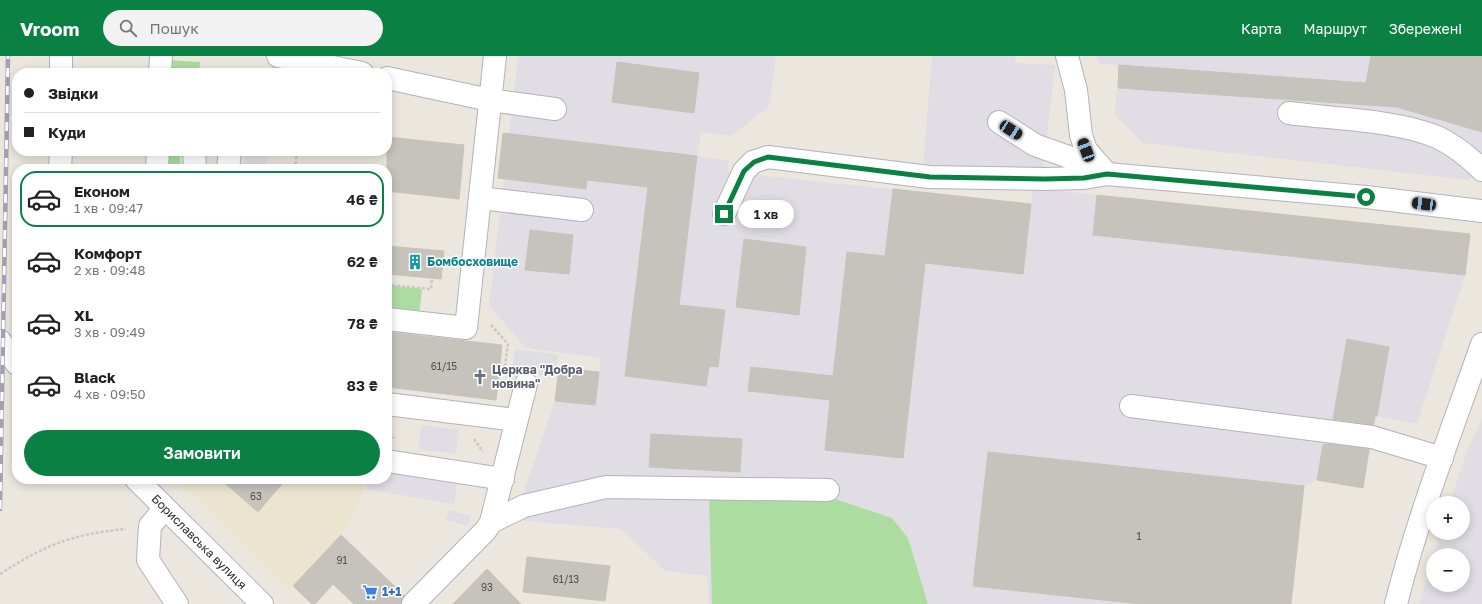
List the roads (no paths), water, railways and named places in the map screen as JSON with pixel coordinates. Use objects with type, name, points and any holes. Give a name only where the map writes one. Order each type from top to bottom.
[{"type":"street","points":[[61,56],[61,68]]},
{"type":"street","points":[[160,68],[161,56]]},
{"type":"street","points":[[278,56],[337,68]]},
{"type":"street","points":[[392,320],[466,328],[495,56]]},
{"type":"street","points":[[1067,56],[1076,90],[1081,134],[1086,150],[1107,174]]},
{"type":"street","points":[[392,79],[490,100],[555,109]]},
{"type":"street","points":[[1289,113],[1414,129],[1438,138],[1456,148],[1471,159],[1482,170]]},
{"type":"street","points":[[999,122],[1035,145],[1066,156],[1107,174]]},
{"type":"street","points":[[724,214],[744,171],[754,162],[768,157],[930,177],[1045,179],[1084,178],[1107,174],[1366,197],[1482,211]]},
{"type":"street","points":[[480,198],[582,210]]},
{"type":"street","points":[[0,341],[12,357]]},
{"type":"street","points":[[1396,604],[1442,458],[1482,344]]},
{"type":"street","points":[[413,604],[486,530],[491,522],[503,480],[516,420],[526,384]]},
{"type":"street","points":[[392,405],[516,420]]},
{"type":"street","points":[[1131,406],[1372,437],[1442,458]]},
{"type":"street","points":[[392,462],[503,480]]},
{"type":"street","name":"Бориславська вулиця","points":[[141,484],[164,509],[262,604]]},
{"type":"street","points":[[491,522],[524,506],[606,487],[828,490]]},
{"type":"street","points":[[164,509],[150,526],[148,560],[177,604]]},
{"type":"railway","points":[[0,509],[8,56]]},
{"type":"place","name":"Бомбосховище","points":[[415,262]]},
{"type":"place","name":"Церква \"Добра новина\"","points":[[480,377]]},
{"type":"place","name":"1+1","points":[[370,592]]}]
